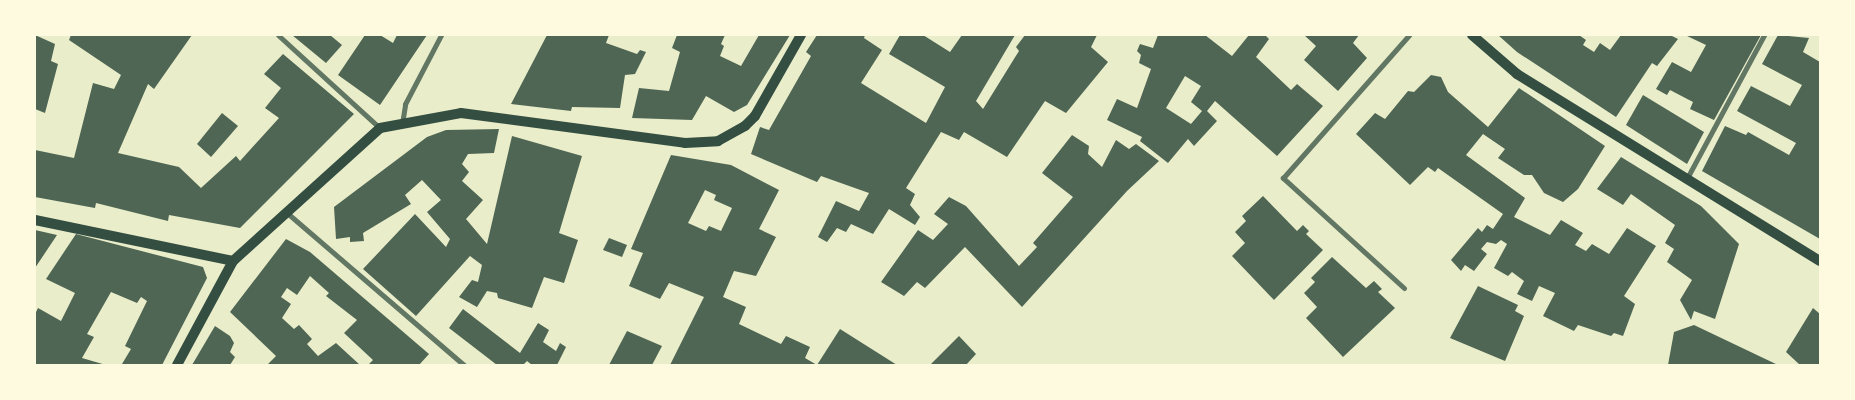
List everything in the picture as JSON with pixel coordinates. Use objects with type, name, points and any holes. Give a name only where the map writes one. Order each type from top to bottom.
[{"type":"main road","points":[[177,365],[233,261],[380,128],[461,112],[685,143],[718,141],[745,126],[754,116],[801,35]]},
{"type":"main road","points":[[1472,35],[1517,74],[1686,181],[1820,261]]},
{"type":"main road","points":[[35,220],[233,261]]},
{"type":"street","points":[[278,35],[380,128]]},
{"type":"street","points":[[402,125],[405,104],[441,35]]},
{"type":"street","points":[[1404,288],[1283,178],[1409,35]]},
{"type":"street","points":[[1686,181],[1764,35]]},
{"type":"street","points":[[285,212],[464,365]]},
{"type":"building","points":[[35,35],[55,44],[51,61],[58,64],[45,113],[35,109]]},
{"type":"building","points":[[71,35],[192,35],[154,89],[148,84],[118,153],[179,167],[201,188],[236,156],[240,161],[279,118],[265,108],[281,88],[264,74],[283,54],[354,114],[240,228],[169,215],[168,221],[96,203],[95,208],[35,197],[35,150],[74,158],[93,83],[114,89],[121,75],[69,40]]},
{"type":"building","points":[[292,35],[330,35],[342,45],[326,63]]},
{"type":"building","points":[[365,35],[380,35],[393,43],[397,35],[427,35],[380,105],[338,75]]},
{"type":"building","points":[[547,35],[609,35],[606,43],[637,54],[640,50],[646,52],[635,74],[625,75],[620,108],[572,107],[571,111],[511,104]]},
{"type":"building","points":[[677,35],[725,35],[721,44],[724,46],[720,56],[741,66],[759,35],[790,35],[747,105],[734,112],[706,96],[692,120],[632,118],[639,88],[669,91],[680,52],[672,48]]},
{"type":"building","points":[[817,35],[865,35],[864,38],[882,50],[861,83],[926,123],[945,87],[889,54],[900,35],[923,35],[950,52],[962,35],[1015,35],[976,101],[983,109],[1019,51],[1016,47],[1025,35],[1097,35],[1091,47],[1108,62],[1066,113],[1045,101],[1007,157],[964,132],[959,140],[941,132],[906,188],[915,194],[910,205],[920,217],[915,225],[889,209],[873,234],[851,224],[846,232],[837,228],[827,242],[818,237],[836,201],[859,211],[869,193],[821,176],[817,182],[751,154],[760,127],[769,130],[811,56],[806,52]]},
{"type":"building","points":[[1158,35],[1205,35],[1232,56],[1249,35],[1265,35],[1269,39],[1256,57],[1291,90],[1297,84],[1323,106],[1277,156],[1215,101],[1207,111],[1217,121],[1194,146],[1188,139],[1168,163],[1140,141],[1142,137],[1107,120],[1117,99],[1137,108],[1151,69],[1139,63],[1141,55],[1137,51],[1140,44],[1153,48]],"holes":[[[1185,76],[1201,86],[1191,102],[1202,111],[1191,124],[1166,108]]]},
{"type":"building","points":[[1304,35],[1359,35],[1353,43],[1367,58],[1338,91],[1304,60],[1316,46]]},
{"type":"building","points":[[1498,35],[1579,35],[1586,40],[1583,45],[1594,52],[1600,43],[1610,50],[1621,35],[1670,35],[1678,39],[1657,66],[1652,63],[1616,117],[1517,52]]},
{"type":"building","points":[[1685,35],[1761,35],[1714,120],[1690,109],[1693,102],[1670,90],[1667,95],[1656,89],[1672,62],[1691,72],[1706,45]]},
{"type":"building","points":[[1778,35],[1809,38],[1803,52],[1820,62],[1820,239],[1702,171],[1725,126],[1746,135],[1748,132],[1789,155],[1796,143],[1737,111],[1751,86],[1790,106],[1802,85],[1762,64]]},
{"type":"building","points":[[1431,75],[1441,77],[1448,92],[1488,127],[1519,88],[1605,146],[1578,189],[1563,202],[1544,193],[1532,175],[1524,175],[1498,158],[1505,149],[1483,134],[1466,155],[1525,198],[1514,217],[1550,235],[1561,220],[1583,233],[1575,245],[1586,251],[1592,244],[1609,254],[1627,228],[1656,246],[1624,296],[1635,304],[1623,336],[1614,333],[1611,336],[1578,325],[1574,331],[1543,316],[1555,293],[1539,286],[1532,301],[1517,294],[1524,281],[1512,272],[1508,276],[1494,268],[1507,244],[1501,240],[1496,244],[1487,242],[1481,249],[1487,254],[1474,271],[1465,265],[1461,271],[1451,260],[1478,228],[1482,232],[1487,225],[1493,229],[1503,214],[1438,168],[1435,172],[1428,167],[1410,185],[1356,134],[1375,113],[1385,119],[1408,91],[1414,92]]},
{"type":"building","points":[[1643,95],[1704,132],[1687,164],[1626,125]]},
{"type":"building","points":[[222,113],[238,126],[211,157],[197,144]]},
{"type":"building","points":[[499,129],[494,153],[468,154],[462,164],[469,172],[462,181],[483,200],[466,219],[487,244],[512,136],[582,156],[559,233],[578,240],[564,283],[544,277],[532,308],[498,298],[497,293],[487,291],[477,307],[459,297],[472,280],[478,282],[482,265],[470,256],[416,316],[363,269],[415,214],[446,247],[450,239],[427,212],[441,200],[422,180],[405,195],[411,204],[363,233],[364,241],[350,242],[350,237],[336,239],[334,207],[427,137],[446,130]]},
{"type":"building","points":[[1072,135],[1089,146],[1088,154],[1102,167],[1116,140],[1129,149],[1136,144],[1159,161],[1127,191],[1022,307],[965,247],[925,288],[917,282],[904,296],[881,282],[918,230],[933,240],[948,224],[934,214],[949,197],[966,206],[1019,266],[1037,247],[1033,243],[1073,197],[1042,173]]},
{"type":"building","points":[[671,155],[731,165],[779,190],[759,229],[776,237],[756,276],[734,271],[723,297],[746,307],[739,324],[781,344],[786,336],[810,347],[805,358],[817,365],[670,365],[704,297],[669,283],[660,299],[629,286],[643,253],[631,249]],"holes":[[[705,190],[716,195],[714,200],[732,208],[721,231],[709,226],[706,231],[688,223]]]},
{"type":"building","points":[[1621,157],[1701,206],[1739,244],[1715,319],[1694,311],[1691,320],[1680,300],[1692,280],[1667,262],[1674,249],[1665,243],[1675,225],[1631,194],[1623,205],[1597,189]]},
{"type":"building","points":[[1263,196],[1297,231],[1303,225],[1309,231],[1306,234],[1323,250],[1274,300],[1232,256],[1245,243],[1235,232],[1246,221],[1242,216]]},
{"type":"building","points":[[35,230],[57,235],[35,268]]},
{"type":"building","points":[[76,234],[203,267],[207,278],[162,365],[122,364],[131,349],[125,346],[147,301],[141,297],[137,303],[111,292],[87,334],[94,337],[82,358],[106,365],[35,364],[35,314],[38,308],[61,321],[75,293],[46,279]]},
{"type":"building","points":[[609,238],[627,245],[622,257],[603,250]]},
{"type":"building","points":[[286,239],[310,252],[429,354],[419,365],[368,365],[373,360],[344,333],[357,320],[326,296],[329,293],[310,276],[297,295],[287,288],[281,297],[291,304],[282,318],[294,329],[299,325],[312,339],[307,344],[318,356],[336,343],[360,365],[267,365],[276,356],[230,312]]},
{"type":"building","points":[[1332,257],[1366,288],[1374,281],[1382,289],[1378,292],[1395,308],[1343,357],[1306,318],[1317,307],[1304,293],[1315,282],[1311,278]]},
{"type":"building","points":[[1478,286],[1518,305],[1515,311],[1524,316],[1505,361],[1450,338]]},
{"type":"building","points":[[1813,308],[1820,314],[1820,365],[1800,365],[1786,352]]},
{"type":"building","points":[[463,309],[520,353],[538,323],[549,330],[543,342],[556,351],[560,343],[566,347],[557,365],[532,365],[527,361],[523,365],[497,365],[449,328]]},
{"type":"building","points":[[1694,325],[1778,365],[1668,365],[1674,332]]},
{"type":"building","points":[[215,326],[230,336],[234,343],[230,352],[235,357],[230,365],[192,365]]},
{"type":"building","points":[[840,329],[897,365],[817,365]]},
{"type":"building","points":[[627,331],[662,346],[652,365],[609,365]]},
{"type":"building","points":[[959,336],[976,354],[966,365],[930,365]]}]
